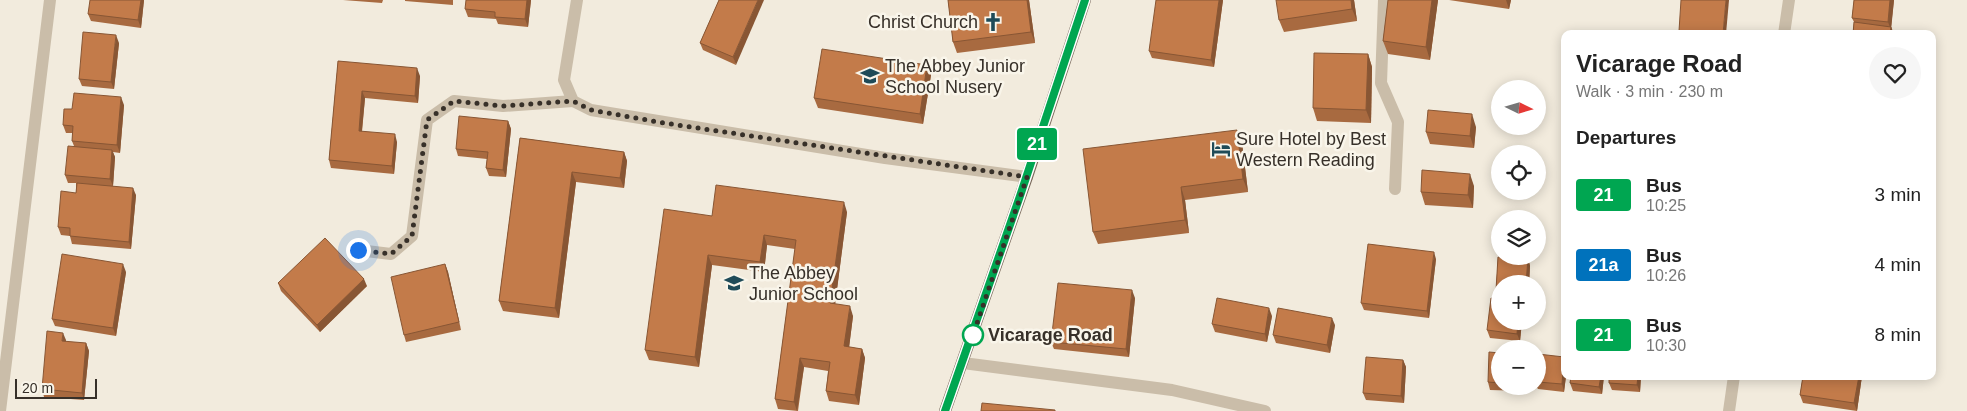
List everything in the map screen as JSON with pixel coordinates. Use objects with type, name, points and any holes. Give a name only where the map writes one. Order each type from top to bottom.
[{"type":"main road","points":[[945,411],[1027,177],[1084,0]]},
{"type":"street","points":[[0,411],[4,343],[50,0]]},
{"type":"street","points":[[573,101],[564,80],[577,0]]},
{"type":"street","points":[[1384,0],[1381,83],[1398,122],[1395,189]]},
{"type":"street","points":[[1785,30],[1789,0]]},
{"type":"street","points":[[358,250],[391,254],[412,236],[427,120],[454,101],[503,106],[573,101],[591,110],[664,123],[1027,177]]},
{"type":"street","points":[[963,363],[1172,390],[1265,411]]},
{"type":"street","points":[[1728,411],[1733,380]]},
{"type":"building","points":[[90,0],[141,0],[138,20],[88,14]]},
{"type":"building","points":[[466,0],[527,0],[525,19],[495,17],[495,12],[465,9]]},
{"type":"building","points":[[719,0],[758,0],[733,57],[700,43]]},
{"type":"building","name":"Christ Church","points":[[948,0],[1027,0],[1031,32],[953,42]]},
{"type":"building","points":[[1156,0],[1219,0],[1211,60],[1149,51]]},
{"type":"building","points":[[1276,0],[1351,0],[1352,9],[1279,20]]},
{"type":"building","points":[[1388,0],[1432,0],[1426,47],[1383,41]]},
{"type":"building","points":[[1681,0],[1726,0],[1723,30],[1679,30]]},
{"type":"building","points":[[1854,0],[1890,0],[1888,22],[1852,18]]},
{"type":"building","points":[[1854,22],[1891,27],[1891,30],[1853,30]]},
{"type":"building","points":[[83,32],[116,35],[111,82],[79,79]]},
{"type":"building","points":[[822,49],[927,65],[920,114],[814,98]]},
{"type":"building","points":[[1314,53],[1368,54],[1366,110],[1313,108]]},
{"type":"building","points":[[338,61],[417,68],[415,96],[362,91],[359,131],[395,134],[392,166],[329,160]]},
{"type":"building","points":[[74,93],[121,97],[117,145],[72,141],[73,126],[63,125],[64,109],[72,109]]},
{"type":"building","points":[[1428,110],[1472,114],[1470,136],[1426,132]]},
{"type":"building","points":[[459,116],[508,121],[503,170],[486,168],[488,152],[456,149]]},
{"type":"building","points":[[1237,130],[1243,179],[1181,187],[1185,220],[1093,232],[1083,149]]},
{"type":"building","points":[[520,138],[624,152],[620,178],[572,172],[555,308],[499,301]]},
{"type":"building","points":[[68,146],[112,150],[110,179],[65,175]]},
{"type":"building","points":[[1422,170],[1470,174],[1468,195],[1421,192]]},
{"type":"building","points":[[77,183],[133,188],[129,242],[70,236],[70,228],[58,227],[61,191],[76,193]]},
{"type":"building","points":[[716,185],[844,202],[830,303],[850,306],[844,346],[862,349],[855,395],[826,391],[830,362],[800,358],[794,402],[775,399],[796,240],[764,235],[760,262],[708,255],[695,357],[645,350],[664,209],[712,216]]},
{"type":"building","points":[[325,238],[364,279],[317,325],[278,283]]},
{"type":"building","points":[[1368,244],[1434,252],[1427,311],[1361,303]]},
{"type":"building","points":[[62,254],[123,264],[113,328],[52,319]]},
{"type":"building","points":[[445,264],[459,322],[404,335],[391,277]]},
{"type":"building","points":[[1498,265],[1527,265],[1527,275],[1497,275]]},
{"type":"building","points":[[1058,283],[1132,290],[1126,349],[1051,342]]},
{"type":"building","points":[[1217,298],[1269,308],[1265,334],[1212,324]]},
{"type":"building","points":[[1491,298],[1491,330],[1517,330],[1517,334],[1487,330]]},
{"type":"building","points":[[1278,308],[1332,318],[1327,345],[1273,335]]},
{"type":"building","points":[[47,331],[63,333],[62,341],[86,343],[82,393],[42,389]]},
{"type":"building","points":[[1489,352],[1491,352],[1491,382],[1488,382]]},
{"type":"building","points":[[1546,355],[1561,357],[1562,384],[1546,383]]},
{"type":"building","points":[[1366,357],[1403,360],[1401,396],[1363,393]]},
{"type":"building","points":[[1570,380],[1600,380],[1599,387],[1570,383]]},
{"type":"building","points":[[1609,380],[1638,380],[1637,385],[1609,383]]},
{"type":"building","points":[[1802,380],[1858,380],[1854,403],[1800,395]]},
{"type":"building","points":[[982,403],[1055,410],[1055,411],[981,411]]},
{"type":"bus line","name":"21","points":[[945,411],[1020,196],[1085,0]]},
{"type":"place","name":"Christ Church","points":[[993,22]]},
{"type":"place","name":"The Abbey Junior School Nusery","points":[[870,76]]},
{"type":"place","name":"Sure Hotel by Best Western Reading","points":[[1221,149]]},
{"type":"place","name":"The Abbey Junior School","points":[[734,283]]},
{"type":"place","name":"Vicarage Road","points":[[973,335]]},
{"type":"route","points":[[358,250],[391,254],[412,236],[427,120],[454,101],[503,106],[573,101],[591,110],[664,123],[886,158],[1027,177],[973,335]]}]
